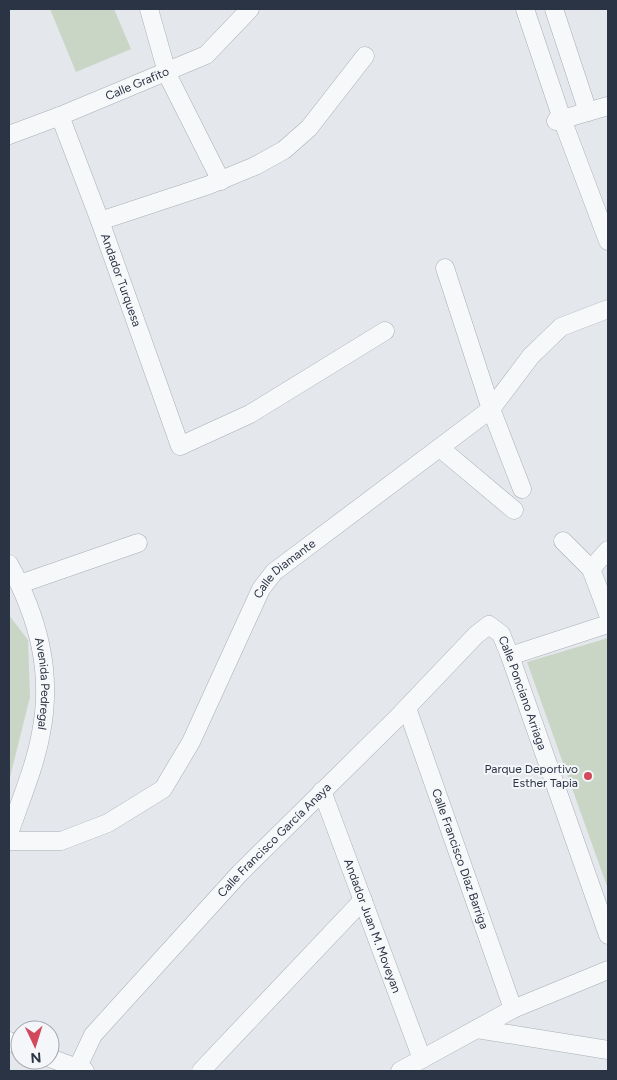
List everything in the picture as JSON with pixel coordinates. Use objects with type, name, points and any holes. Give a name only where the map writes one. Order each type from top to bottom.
[{"type":"street","points":[[149,9],[167,71],[221,181]]},
{"type":"street","name":"Calle Grafito","points":[[9,135],[60,116],[206,55],[250,9]]},
{"type":"street","points":[[525,9],[559,120],[608,242]]},
{"type":"street","points":[[554,9],[588,112]]},
{"type":"street","points":[[100,221],[221,181],[255,166],[284,150],[309,128],[365,56]]},
{"type":"street","points":[[559,120],[608,106]]},
{"type":"street","name":"Andador Turquesa","points":[[60,116],[100,221],[180,446],[250,414],[385,331]]},
{"type":"street","points":[[446,268],[491,409],[522,489]]},
{"type":"street","name":"Calle Diamante","points":[[9,840],[62,841],[108,823],[164,789],[191,742],[261,588],[274,572],[491,409],[531,356],[561,327],[608,309]]},
{"type":"street","points":[[440,448],[514,510]]},
{"type":"street","points":[[563,541],[591,569],[608,614]]},
{"type":"street","points":[[20,584],[138,543]]},
{"type":"street","points":[[591,569],[608,550]]},
{"type":"street","name":"Avenida Pedregal","points":[[9,564],[20,584],[42,644],[45,705],[41,733],[32,767],[9,834]]},
{"type":"street","points":[[510,656],[608,624]]},
{"type":"street","name":"Calle Ponciano Arriaga","points":[[490,625],[501,634],[510,656],[608,935]]},
{"type":"street","name":"Calle Francisco García Anaya","points":[[79,1070],[93,1035],[240,873],[407,708],[476,635],[490,625]]},
{"type":"street","name":"Calle Francisco Díaz Barriga","points":[[407,708],[514,1009]]},
{"type":"street","name":"Andador Juan M. Moveyan","points":[[322,791],[422,1059]]},
{"type":"street","points":[[201,1071],[363,900]]},
{"type":"street","points":[[400,1071],[514,1009],[608,970]]},
{"type":"street","points":[[477,1029],[608,1050]]},
{"type":"street","points":[[60,1062],[79,1070]]},
{"type":"green space","points":[[50,9],[114,9],[131,49],[76,72]]},
{"type":"green space","points":[[9,615],[28,640],[30,697],[9,781]]},
{"type":"green space","name":"Parque Deportivo Esther Tapia","points":[[608,638],[608,889],[527,662]]},
{"type":"place","name":"Parque Deportivo Esther Tapia","points":[[588,776]]}]
